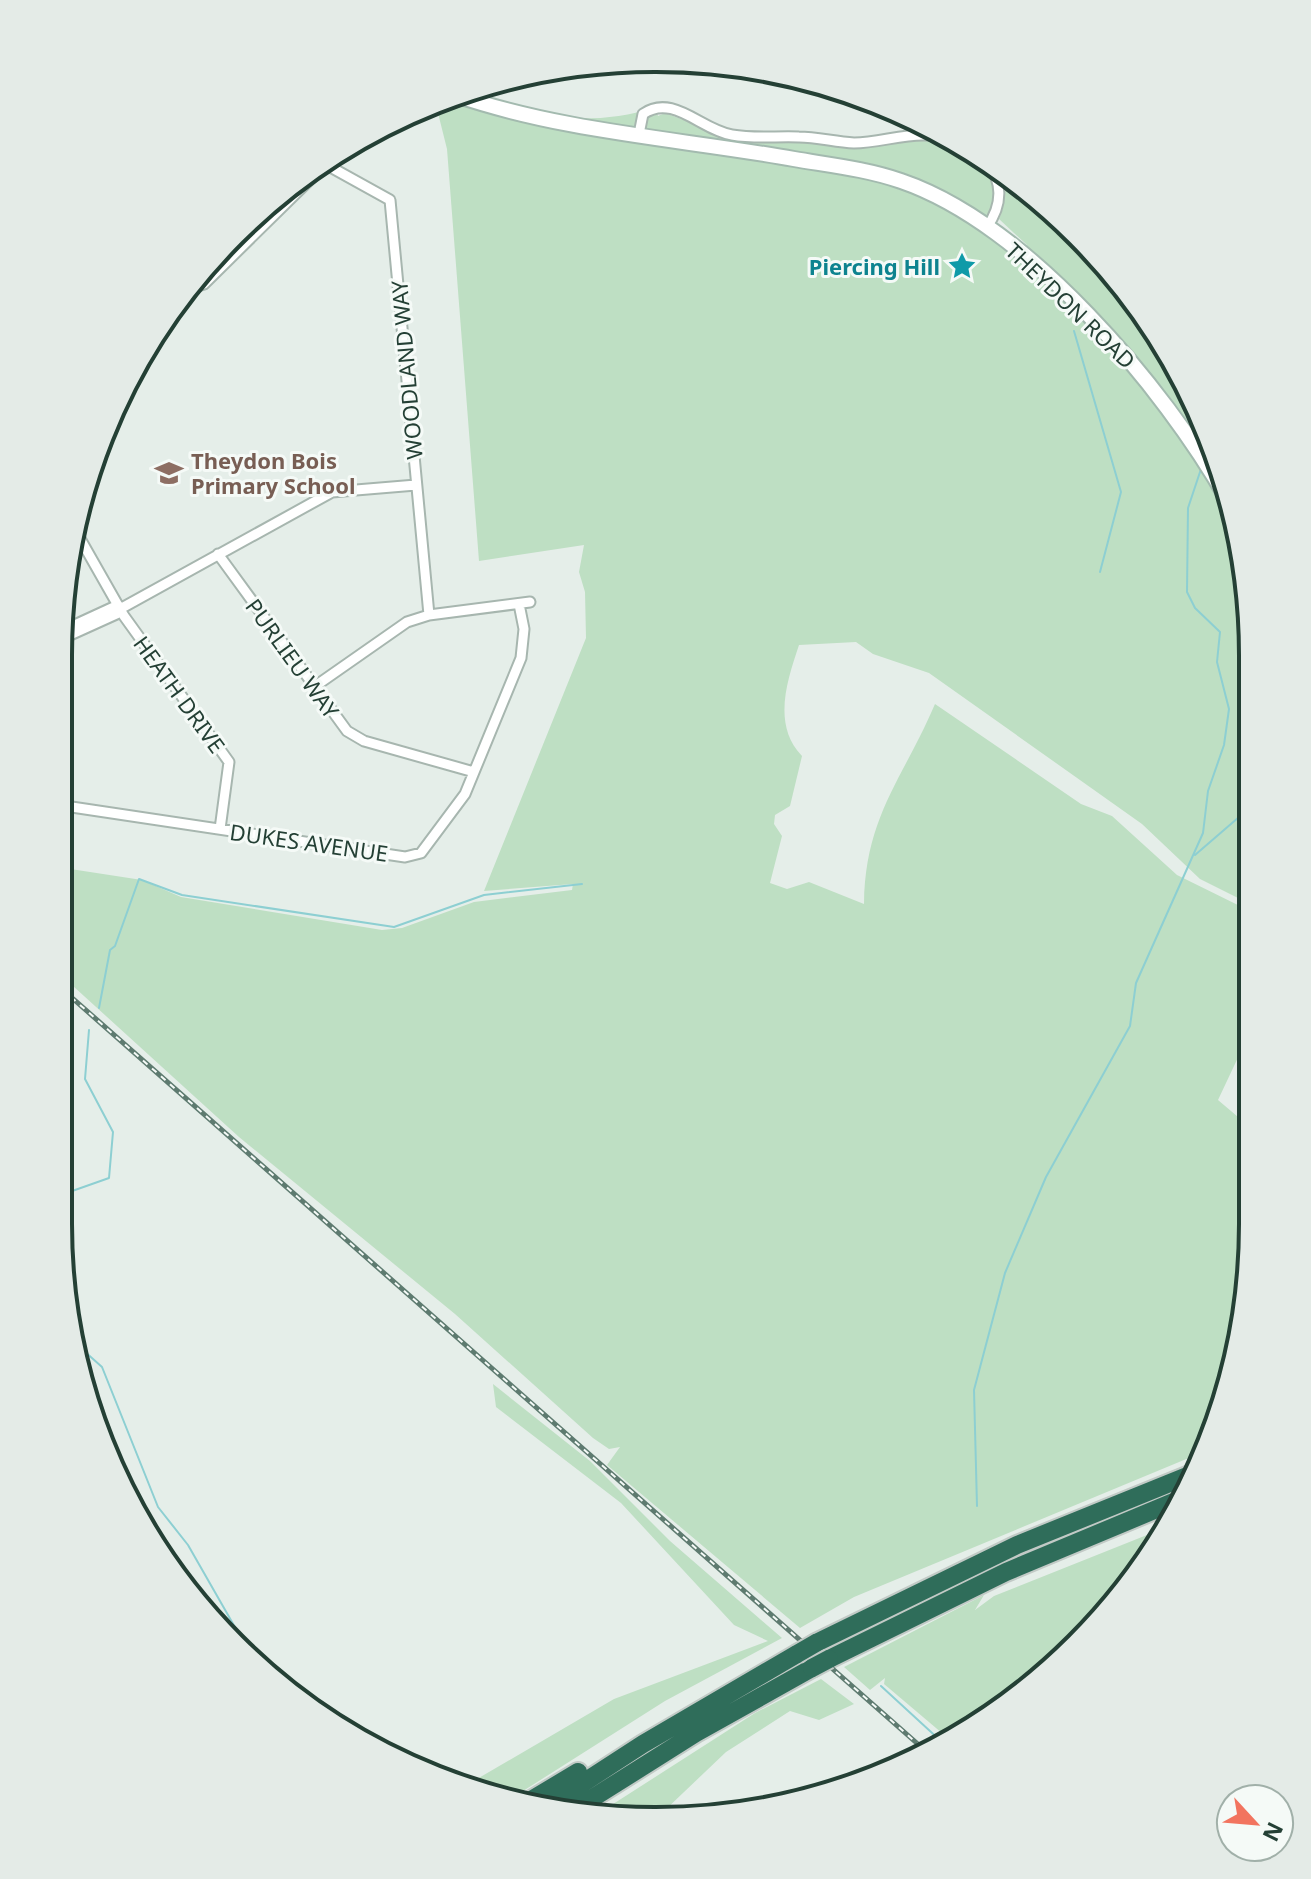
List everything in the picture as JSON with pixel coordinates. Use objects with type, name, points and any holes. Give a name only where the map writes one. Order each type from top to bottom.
[{"type":"highway","points":[[559,1799],[643,1744],[816,1643],[1017,1545],[1181,1479]]},
{"type":"highway","points":[[585,1803],[716,1721],[829,1659],[1029,1562],[1167,1505]]},
{"type":"highway","points":[[600,1804],[687,1748],[716,1721]]},
{"type":"highway","points":[[539,1795],[609,1754],[643,1744]]},
{"type":"street","points":[[476,100],[545,119],[639,134],[643,114],[652,108],[666,107],[732,135],[856,143],[921,136]]},
{"type":"street","name":"THEYDON ROAD","points":[[639,134],[848,168],[901,181],[953,205],[1020,251],[1120,349],[1204,457]]},
{"type":"street","name":"WOODLAND WAY","points":[[333,169],[390,200],[429,615]]},
{"type":"street","points":[[987,227],[1000,201],[996,182]]},
{"type":"street","points":[[217,272],[274,214]]},
{"type":"street","points":[[73,634],[332,492],[416,485]]},
{"type":"street","name":"HEATH DRIVE","points":[[83,543],[120,609],[229,762],[220,829]]},
{"type":"street","name":"PURLIEU WAY","points":[[218,554],[347,731],[364,741],[474,772]]},
{"type":"street","points":[[314,687],[407,622],[429,615],[530,602]]},
{"type":"street","name":"DUKES AVENUE","points":[[72,807],[416,856],[426,849],[465,794],[521,658],[524,629],[519,604]]},
{"type":"street","points":[[73,626],[120,609]]},
{"type":"green space","points":[[463,105],[493,115],[494,111],[595,118],[655,107],[658,116],[665,113],[732,138],[855,144],[930,141],[992,179],[998,193],[989,236],[1016,255],[1027,245],[999,219],[1003,208],[1001,186],[1068,243],[1118,300],[1141,331],[1179,397],[1195,432],[1219,504],[1228,542],[1238,617],[1239,898],[1200,879],[1142,824],[929,673],[873,654],[856,642],[799,645],[787,688],[785,717],[787,731],[802,756],[790,806],[775,815],[774,824],[782,836],[770,883],[787,889],[809,882],[864,904],[866,873],[878,822],[935,704],[1081,804],[1112,816],[1177,875],[1239,906],[1239,1055],[1218,1100],[1239,1118],[1238,1262],[1228,1337],[1219,1375],[1190,1457],[854,1597],[800,1628],[607,1465],[620,1447],[609,1449],[593,1438],[455,1314],[239,1137],[72,985],[72,869],[142,880],[181,897],[382,930],[402,928],[474,902],[572,890],[573,884],[484,891],[586,638],[585,592],[579,572],[584,545],[479,561],[447,149],[438,114]]},
{"type":"green space","points":[[493,1384],[590,1461],[670,1541],[782,1638],[665,1701],[522,1791],[477,1779],[614,1699],[768,1641],[734,1625],[621,1503],[496,1407]]},
{"type":"green space","points":[[1149,1534],[1118,1579],[1068,1636],[1011,1686],[941,1732],[884,1684],[885,1678],[870,1690],[844,1667],[984,1595],[975,1610],[994,1596]]},
{"type":"green space","points":[[821,1679],[854,1704],[819,1720],[790,1711],[726,1752],[669,1807],[611,1805],[755,1713]]},
{"type":"waterway","points":[[1074,331],[1121,492],[1100,572]]},
{"type":"waterway","points":[[977,1506],[974,1390],[1005,1273],[1046,1177],[1130,1026],[1136,983],[1203,833],[1208,791],[1224,745],[1229,709],[1217,662],[1220,632],[1195,608],[1187,592],[1188,508],[1201,469]]},
{"type":"waterway","points":[[1195,855],[1239,817]]},
{"type":"waterway","points":[[99,1008],[110,950],[115,946],[139,879],[182,895],[394,927],[484,895],[582,884]]},
{"type":"waterway","points":[[72,1191],[109,1178],[113,1132],[85,1079],[89,1030]]},
{"type":"waterway","points":[[87,1354],[102,1367],[158,1507],[188,1545],[235,1628]]},
{"type":"waterway","points":[[881,1686],[935,1736]]},
{"type":"railway","points":[[72,998],[918,1745]]},
{"type":"place","name":"Piercing Hill","points":[[962,266]]},
{"type":"place","name":"Theydon Bois Primary School","points":[[169,473]]}]
